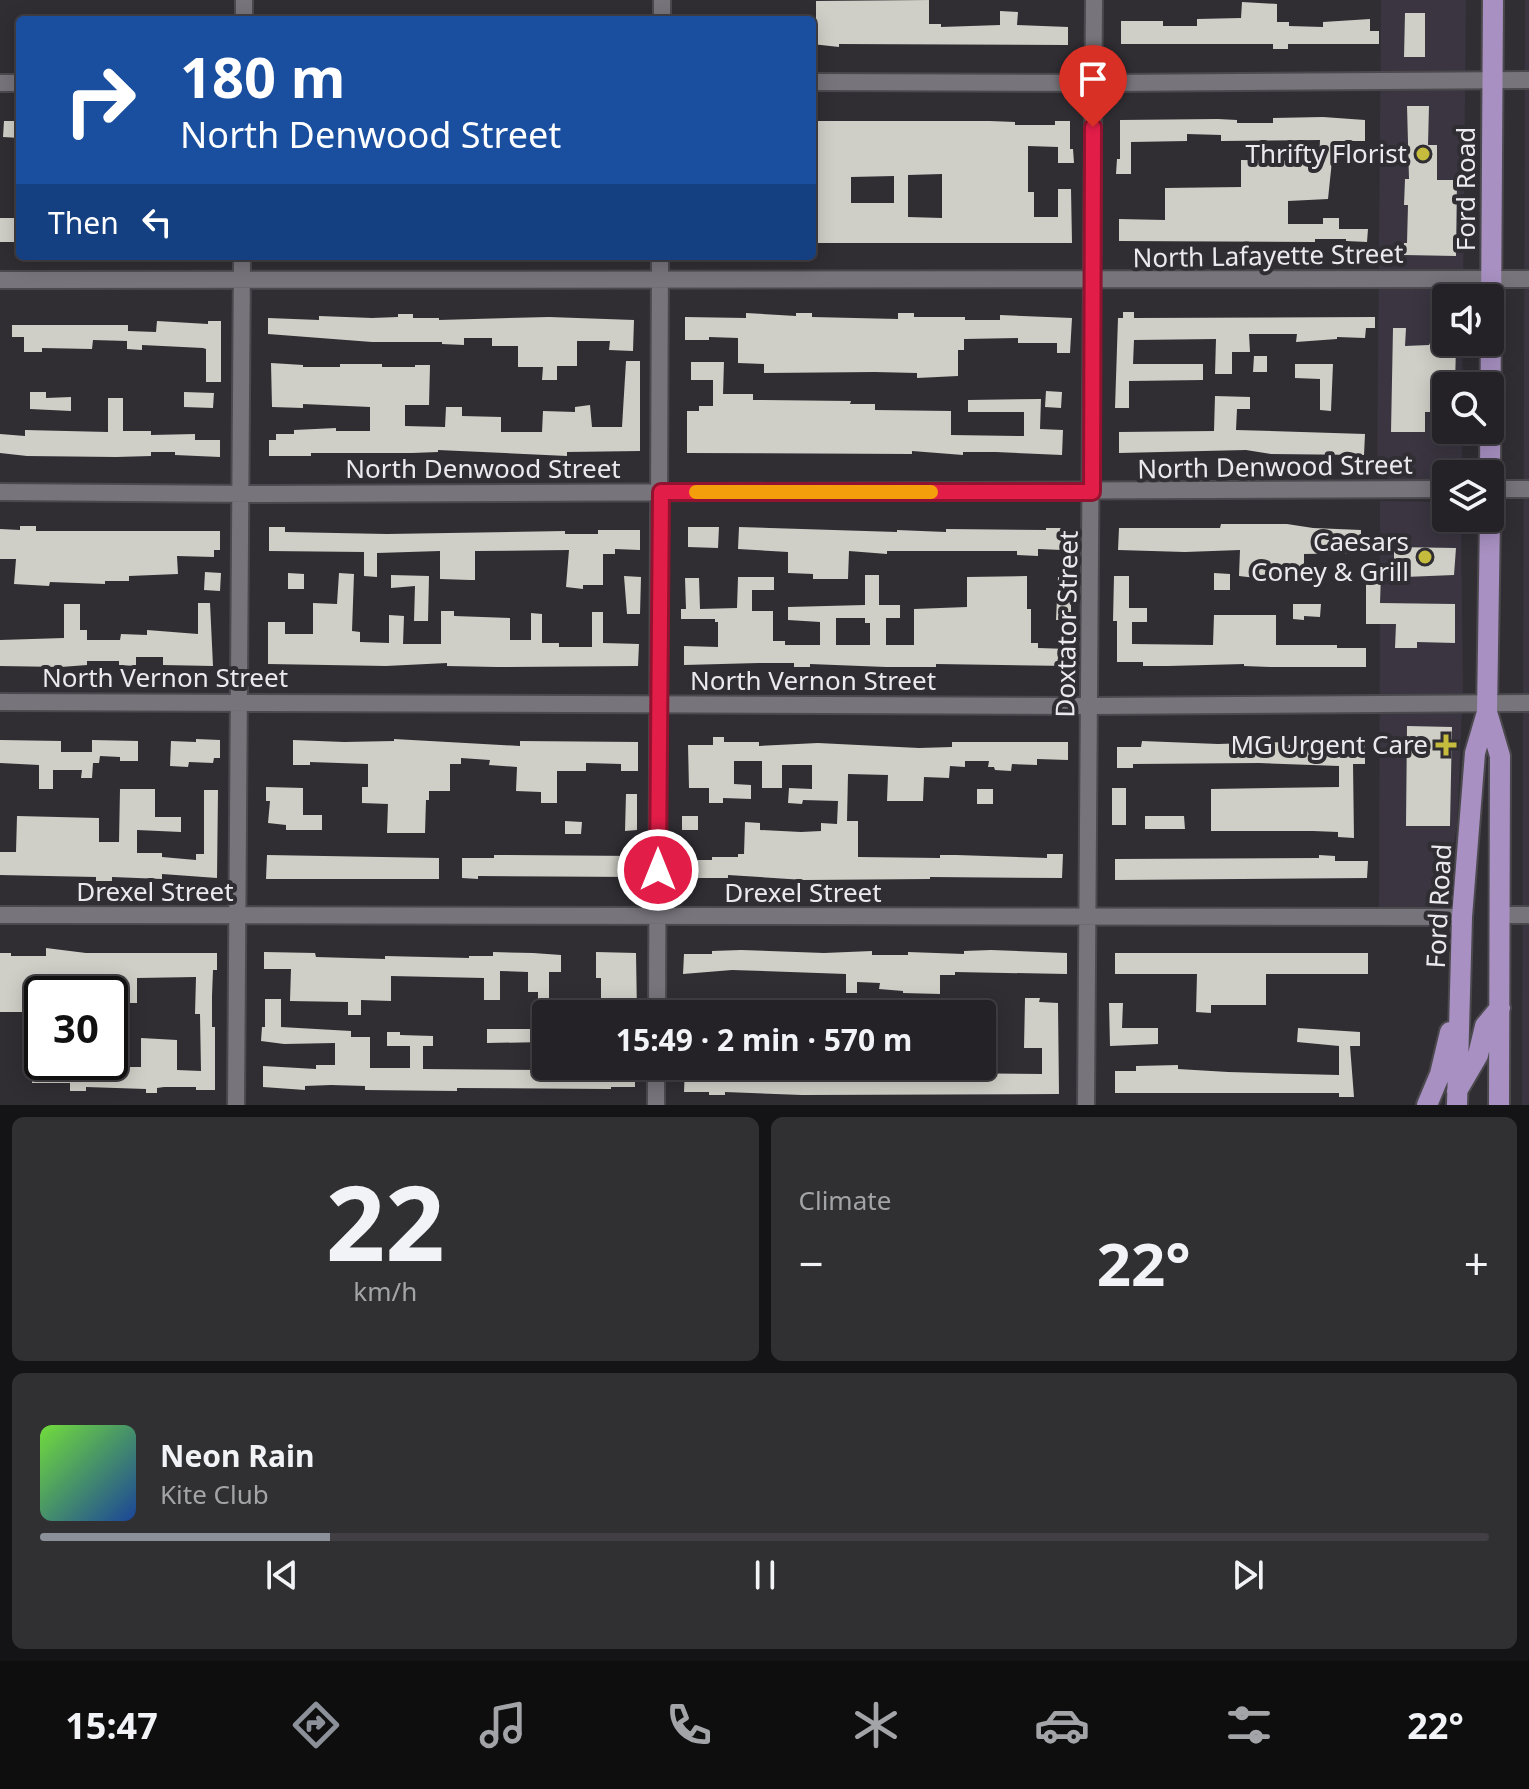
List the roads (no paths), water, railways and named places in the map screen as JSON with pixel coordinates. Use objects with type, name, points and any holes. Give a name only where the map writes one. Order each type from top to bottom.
[{"type":"main road","name":"Ford Road","points":[[1490,460],[1493,0]]},
{"type":"main road","name":"Ford Road","points":[[1455,1100],[1462,917],[1475,753],[1487,707],[1490,532]]},
{"type":"main road","name":"Ford Road","points":[[1487,707],[1500,756],[1499,1105]]},
{"type":"main road","points":[[1427,1105],[1440,1074],[1460,989]]},
{"type":"main road","points":[[1455,1100],[1478,1055],[1485,1026],[1500,1008]]},
{"type":"street","name":"Doxtator Street","points":[[1086,1105],[1094,0]]},
{"type":"street","points":[[816,82],[1529,80]]},
{"type":"street","points":[[236,1105],[240,916],[242,260]]},
{"type":"street","points":[[657,1000],[660,260]]},
{"type":"street","name":"North Lafayette Street","points":[[0,280],[1529,279]]},
{"type":"street","name":"North Denwood Street","points":[[0,492],[242,494],[1432,489]]},
{"type":"street","points":[[1504,489],[1529,489]]},
{"type":"street","name":"North Vernon Street","points":[[0,702],[1487,707],[1529,703]]},
{"type":"street","name":"Drexel Street","points":[[0,915],[1462,917]]},
{"type":"street","points":[[1500,915],[1529,915]]},
{"type":"street","points":[[656,1080],[656,1105]]},
{"type":"place","name":"Thrifty Florist","points":[[1423,154]]},
{"type":"place","name":"Caesars Coney & Grill","points":[[1425,557]]},
{"type":"place","name":"MG Urgent Care","points":[[1446,745]]}]
